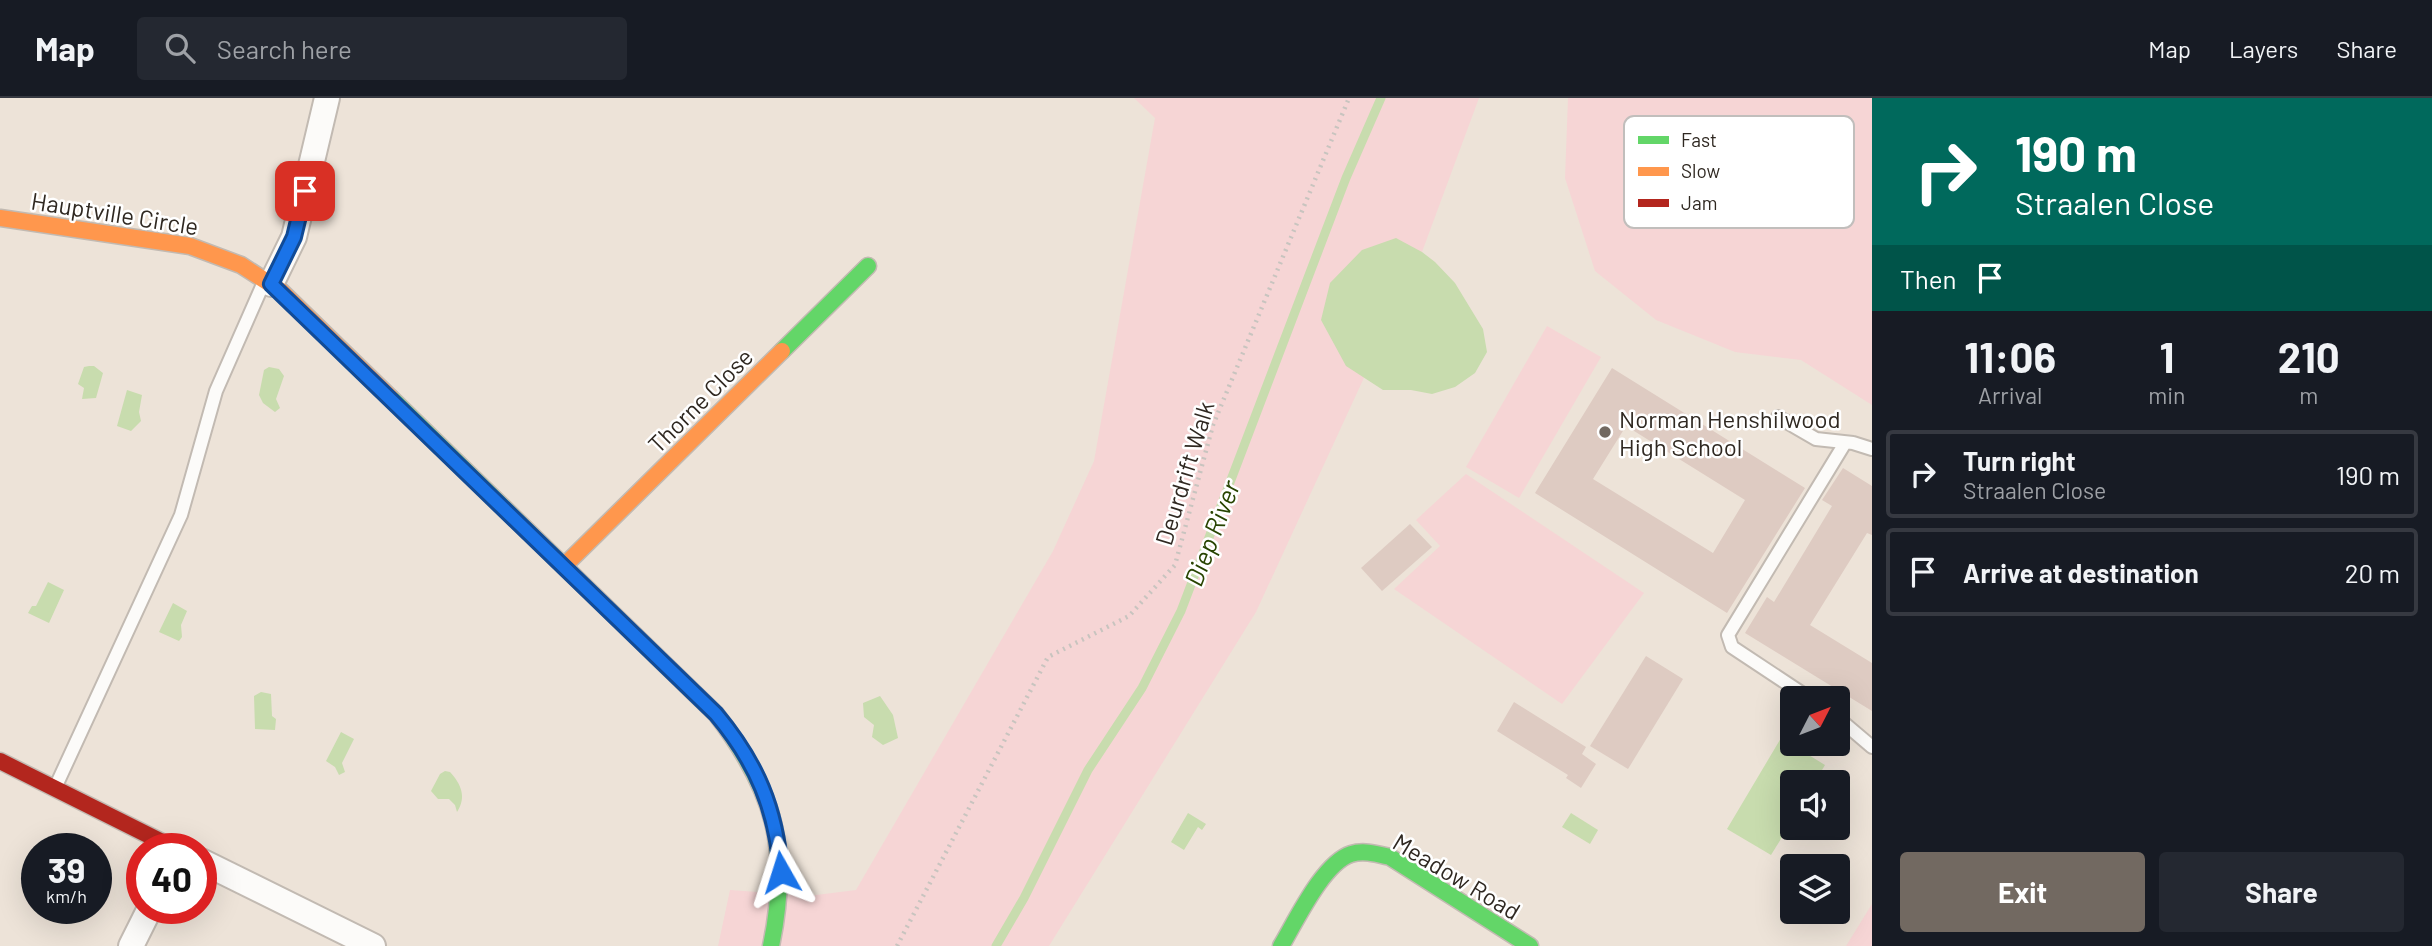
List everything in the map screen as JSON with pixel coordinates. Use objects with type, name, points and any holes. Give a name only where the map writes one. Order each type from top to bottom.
[{"type":"street","points":[[268,282],[294,237],[327,98]]},
{"type":"street","name":"Hauptville Circle","points":[[0,218],[190,246],[241,265],[268,282],[716,714],[735,737],[751,762],[773,816],[779,845],[780,899],[771,946]]},
{"type":"street","name":"Thorne Close","points":[[564,566],[868,266]]},
{"type":"street","points":[[0,761],[144,833]]},
{"type":"street","name":"Meadow Road","points":[[1281,946],[1329,870],[1346,855],[1368,850],[1390,857],[1530,946]]},
{"type":"street","points":[[217,869],[373,946]]},
{"type":"street","points":[[131,946],[142,924]]},
{"type":"lane","points":[[55,789],[181,514],[216,391],[268,282]]},
{"type":"lane","points":[[1778,417],[1816,439],[1872,449]]},
{"type":"lane","points":[[1791,686],[1732,647],[1728,635],[1845,443]]},
{"type":"lane","points":[[1850,728],[1872,747]]},
{"type":"path","name":"Deurdrift Walk","points":[[897,946],[1048,657],[1129,616],[1175,565],[1213,425],[1349,98]]},
{"type":"shaded area","points":[[1134,98],[1479,98],[1422,252],[1256,612],[1049,946],[718,946],[730,890],[808,896],[856,890],[1053,551],[1094,461],[1155,118]]},
{"type":"shaded area","points":[[1568,98],[1872,98],[1872,405],[1801,360],[1735,352],[1656,320],[1595,271],[1565,178]]},
{"type":"shaded area","points":[[1396,238],[1435,262],[1455,283],[1483,329],[1487,352],[1475,373],[1455,387],[1432,394],[1411,390],[1383,390],[1346,366],[1321,320],[1330,283],[1362,250]]},
{"type":"shaded area","points":[[1547,326],[1601,357],[1519,498],[1466,467]]},
{"type":"shaded area","points":[[94,366],[103,373],[96,398],[82,399],[84,388],[78,384],[84,367]]},
{"type":"shaded area","points":[[269,367],[279,369],[284,376],[276,399],[280,408],[275,412],[263,403],[259,395],[264,370]]},
{"type":"shaded area","points":[[127,390],[142,395],[139,412],[141,421],[131,431],[117,426]]},
{"type":"shaded area","points":[[1466,474],[1644,593],[1562,704],[1394,589],[1440,546],[1416,520]]},
{"type":"shaded area","points":[[48,582],[64,590],[49,623],[28,613],[32,606],[36,606]]},
{"type":"shaded area","points":[[173,603],[187,611],[181,625],[182,637],[179,641],[159,632]]},
{"type":"shaded area","points":[[261,692],[271,694],[272,716],[276,719],[275,730],[255,729],[254,696]]},
{"type":"shaded area","points":[[880,696],[893,715],[898,738],[883,745],[872,737],[874,725],[864,717],[863,703]]},
{"type":"shaded area","points":[[341,732],[354,739],[342,763],[345,772],[339,775],[335,767],[326,761]]},
{"type":"shaded area","points":[[1780,740],[1780,756],[1810,756],[1825,765],[1822,770],[1780,770],[1780,840],[1771,855],[1727,829]]},
{"type":"shaded area","points":[[450,772],[460,786],[462,801],[457,812],[449,799],[438,799],[431,791],[440,774]]},
{"type":"shaded area","points":[[1188,813],[1206,824],[1202,830],[1198,827],[1184,850],[1171,842]]},
{"type":"shaded area","points":[[1571,813],[1598,830],[1590,844],[1562,827]]},
{"type":"shaded area","points":[[1872,904],[1872,946],[1846,946]]},
{"type":"building","points":[[1612,368],[1805,488],[1727,613],[1535,493]],"holes":[[[1626,426],[1745,500],[1713,553],[1593,479]]]},
{"type":"building","points":[[1843,468],[1872,486],[1872,535],[1867,533],[1810,625],[1872,663],[1872,711],[1850,697],[1850,686],[1831,686],[1745,633],[1767,597],[1774,602],[1832,506],[1822,500]]},
{"type":"building","points":[[1410,524],[1432,547],[1382,591],[1361,568]]},
{"type":"building","points":[[1646,656],[1683,679],[1628,769],[1590,746]]},
{"type":"building","points":[[1514,702],[1586,747],[1582,754],[1596,764],[1581,788],[1566,778],[1568,775],[1497,731]]},
{"type":"waterway","name":"Diep River","points":[[996,946],[1024,898],[1088,770],[1142,688],[1181,611],[1346,178],[1381,98]]},
{"type":"traffic: fast","points":[[782,351],[868,266]]},
{"type":"traffic: fast","points":[[391,398],[716,714],[736,742],[765,796],[778,851],[777,912],[771,946]]},
{"type":"traffic: fast","points":[[1281,946],[1311,894],[1330,869],[1351,854],[1361,852],[1390,857],[1530,946]]},
{"type":"traffic: slow","points":[[0,218],[190,246],[241,265],[281,291],[391,398]]},
{"type":"traffic: slow","points":[[564,566],[782,351]]},
{"type":"traffic: jam","points":[[0,761],[144,833]]},
{"type":"place","name":"Norman Henshilwood High School","points":[[1605,432]]},
{"type":"route","points":[[305,191],[294,237],[271,284],[716,714],[735,737],[764,788],[779,845],[781,872]]}]
